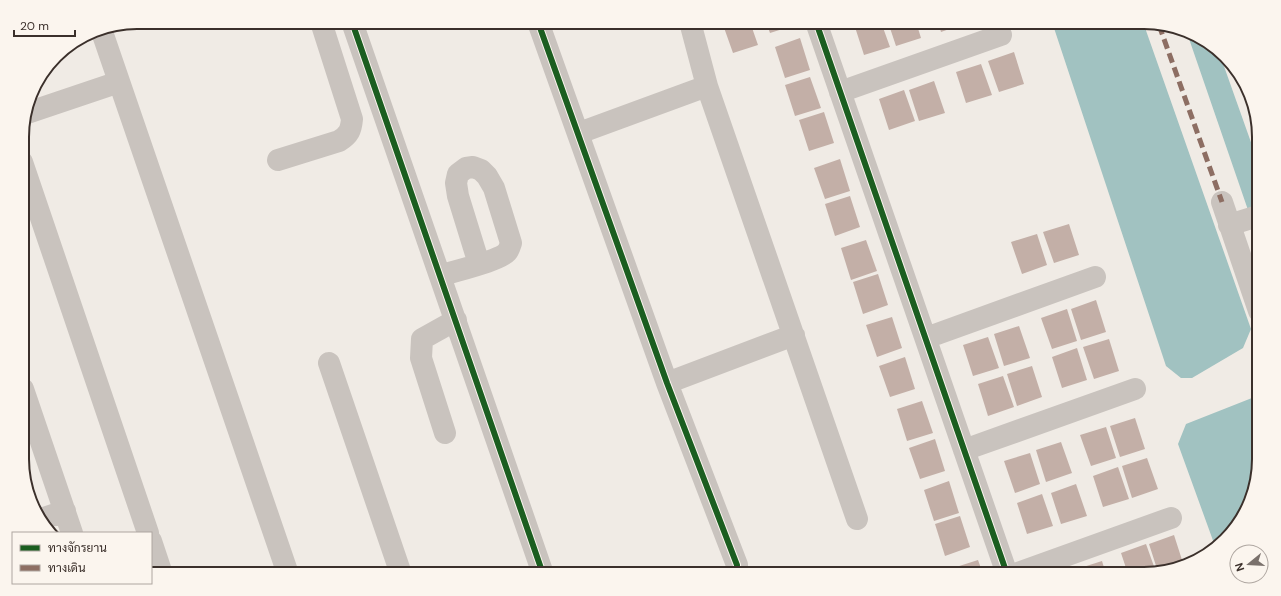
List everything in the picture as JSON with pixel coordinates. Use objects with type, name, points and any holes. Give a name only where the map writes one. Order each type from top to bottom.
[{"type":"street","points":[[278,160],[339,141],[350,131],[352,118],[323,29]]},
{"type":"street","points":[[354,29],[541,567]]},
{"type":"street","points":[[541,29],[667,382],[737,564]]},
{"type":"street","points":[[692,29],[707,86],[857,520]]},
{"type":"street","points":[[818,29],[1005,567]]},
{"type":"street","points":[[103,35],[286,567]]},
{"type":"street","points":[[840,92],[1001,35]]},
{"type":"street","points":[[33,111],[119,82]]},
{"type":"street","points":[[579,133],[707,86]]},
{"type":"street","points":[[352,118],[381,106]]},
{"type":"street","points":[[29,183],[148,532]]},
{"type":"street","points":[[1222,202],[1252,290]]},
{"type":"street","points":[[1230,225],[1252,218]]},
{"type":"street","points":[[440,276],[479,264]]},
{"type":"street","points":[[926,338],[1095,278]]},
{"type":"street","points":[[444,433],[421,358],[422,339],[456,320]]},
{"type":"street","points":[[667,382],[794,335]]},
{"type":"street","points":[[329,363],[399,567]]},
{"type":"street","points":[[964,450],[1135,389]]},
{"type":"street","points":[[29,406],[72,532]]},
{"type":"street","points":[[46,517],[65,511]]},
{"type":"street","points":[[1034,567],[1171,518]]},
{"type":"street","points":[[152,544],[160,567]]},
{"type":"water","points":[[1054,29],[1145,29],[1251,329],[1243,348],[1192,378],[1181,378],[1166,366]]},
{"type":"water","points":[[1189,38],[1210,51],[1223,64],[1252,145],[1252,212],[1248,210]]},
{"type":"water","points":[[1252,398],[1252,466],[1250,480],[1244,501],[1238,513],[1230,525],[1213,541],[1178,444],[1186,424]]},
{"type":"building","points":[[724,29],[752,29],[758,45],[733,53]]},
{"type":"building","points":[[769,29],[782,29],[770,33]]},
{"type":"building","points":[[856,29],[884,29],[890,47],[864,55]]},
{"type":"building","points":[[890,29],[918,29],[921,38],[896,46]]},
{"type":"building","points":[[940,29],[949,29],[941,32]]},
{"type":"building","points":[[800,38],[810,70],[785,78],[775,47]]},
{"type":"building","points":[[1014,52],[1024,84],[999,92],[988,61]]},
{"type":"building","points":[[981,64],[992,95],[966,103],[956,72]]},
{"type":"building","points":[[810,77],[821,108],[795,116],[785,85]]},
{"type":"building","points":[[934,81],[945,113],[919,121],[909,90]]},
{"type":"building","points":[[904,90],[915,121],[889,130],[879,99]]},
{"type":"building","points":[[824,112],[834,143],[809,151],[799,120]]},
{"type":"building","points":[[840,159],[850,191],[825,199],[814,168]]},
{"type":"building","points":[[850,196],[860,227],[835,236],[825,204]]},
{"type":"building","points":[[1069,224],[1079,255],[1054,263],[1043,232]]},
{"type":"building","points":[[1037,234],[1047,265],[1022,274],[1011,242]]},
{"type":"building","points":[[866,240],[877,271],[851,280],[841,248]]},
{"type":"building","points":[[878,274],[888,305],[863,314],[853,282]]},
{"type":"building","points":[[1096,300],[1106,332],[1081,340],[1071,309]]},
{"type":"building","points":[[1067,309],[1077,341],[1052,349],[1041,318]]},
{"type":"building","points":[[892,317],[902,348],[877,357],[866,325]]},
{"type":"building","points":[[1019,326],[1030,358],[1004,366],[994,334]]},
{"type":"building","points":[[988,337],[999,368],[973,376],[963,345]]},
{"type":"building","points":[[1109,339],[1119,371],[1094,379],[1083,347]]},
{"type":"building","points":[[1077,348],[1087,380],[1062,388],[1052,357]]},
{"type":"building","points":[[905,357],[915,389],[890,397],[879,366]]},
{"type":"building","points":[[1032,366],[1042,397],[1017,406],[1007,374]]},
{"type":"building","points":[[1003,376],[1014,407],[988,416],[978,384]]},
{"type":"building","points":[[922,401],[933,433],[907,441],[897,409]]},
{"type":"building","points":[[1135,418],[1145,449],[1120,457],[1110,426]]},
{"type":"building","points":[[1106,427],[1116,458],[1091,466],[1080,435]]},
{"type":"building","points":[[935,439],[945,471],[920,479],[909,448]]},
{"type":"building","points":[[1061,442],[1072,473],[1046,482],[1036,450]]},
{"type":"building","points":[[1030,453],[1040,484],[1015,493],[1004,461]]},
{"type":"building","points":[[1147,458],[1158,489],[1132,498],[1122,466]]},
{"type":"building","points":[[1118,467],[1129,499],[1103,507],[1093,476]]},
{"type":"building","points":[[949,481],[959,513],[934,521],[924,490]]},
{"type":"building","points":[[1076,484],[1087,516],[1061,524],[1051,493]]},
{"type":"building","points":[[1042,494],[1053,526],[1027,534],[1017,503]]},
{"type":"building","points":[[960,516],[970,547],[945,556],[935,524]]},
{"type":"building","points":[[1174,535],[1182,560],[1156,566],[1149,544]]},
{"type":"building","points":[[1146,544],[1154,567],[1126,567],[1121,553]]},
{"type":"building","points":[[978,560],[980,567],[956,567]]},
{"type":"building","points":[[1102,561],[1104,567],[1083,567]]},
{"type":"marked path","points":[[1161,30],[1222,202]]},
{"type":"cycle path","points":[[354,29],[541,567]]},
{"type":"cycle path","points":[[541,29],[667,383],[737,565]]},
{"type":"cycle path","points":[[818,29],[1005,567]]}]
